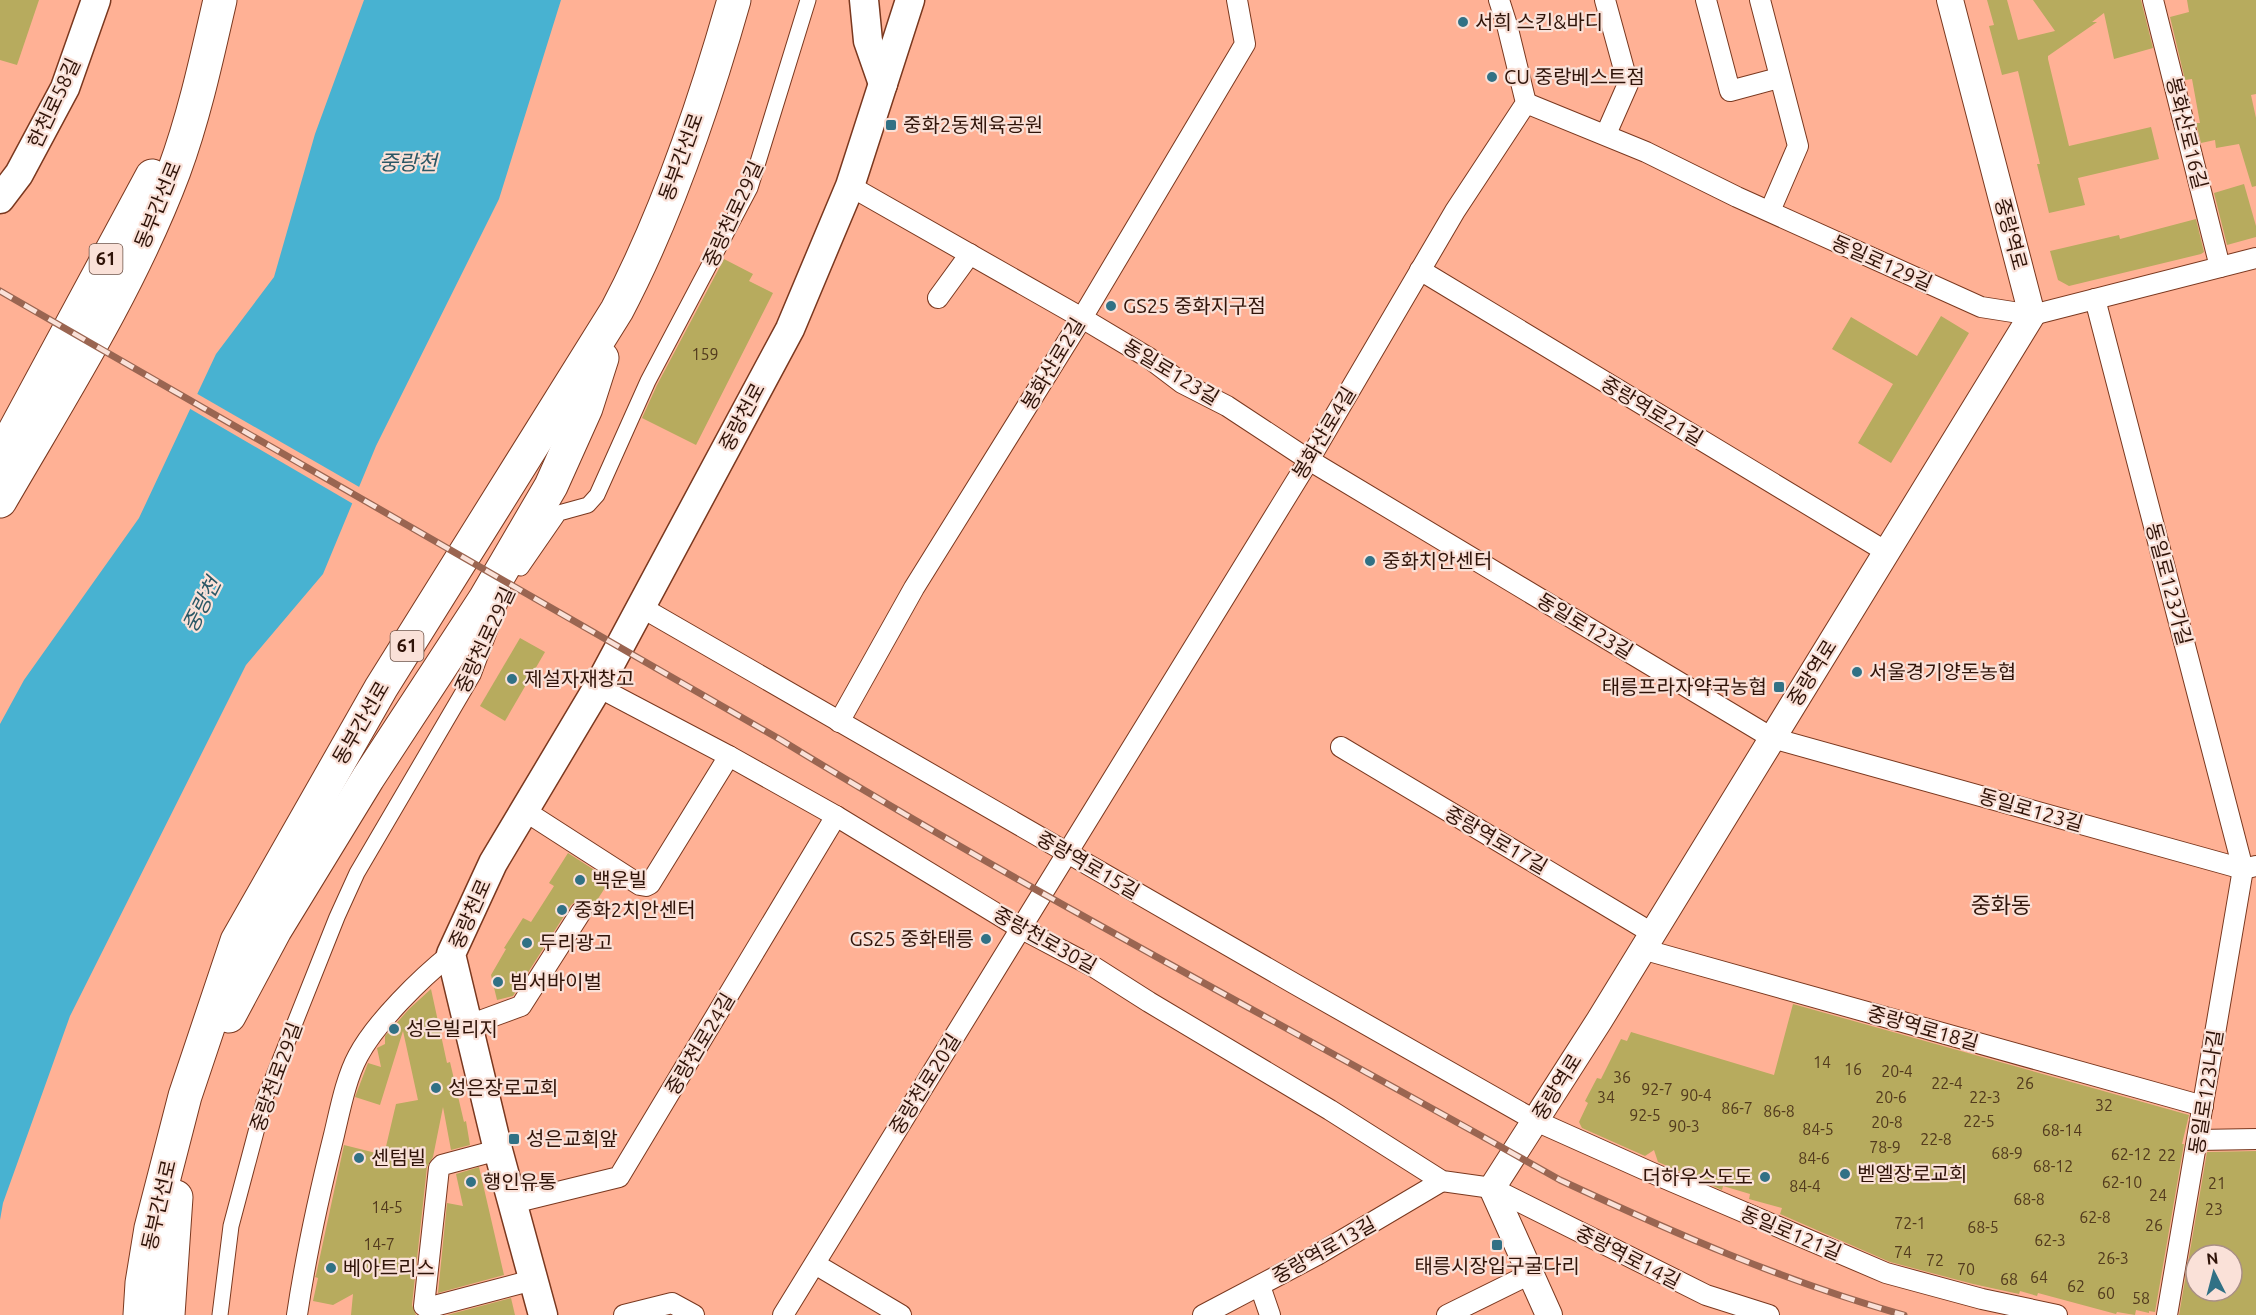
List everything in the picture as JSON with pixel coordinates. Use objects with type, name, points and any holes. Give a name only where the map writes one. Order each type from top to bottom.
[{"type":"highway","name":"동부간선로","points":[[0,501],[113,304],[147,235],[174,170],[207,58],[220,0]]},
{"type":"highway","name":"동부간선로","points":[[140,1315],[142,1283],[152,1228],[185,1096],[237,941],[381,688],[495,509],[617,310],[636,274],[671,186],[717,62],[734,0]]},
{"type":"highway","name":"동부간선로","points":[[0,458],[158,164],[207,58]]},
{"type":"highway","points":[[168,1315],[185,1096]]},
{"type":"main road","name":"한천로58길","points":[[0,199],[20,174],[65,88],[96,0]]},
{"type":"main road","points":[[864,0],[868,41],[883,84]]},
{"type":"main road","name":"중랑천로","points":[[543,1315],[498,1150],[451,954],[493,862],[598,687],[790,329],[850,186],[910,0]]},
{"type":"street","name":"중랑천로29길","points":[[220,1315],[231,1226],[257,1122],[337,916],[364,861],[473,675],[504,594],[555,517],[563,510],[588,505],[597,495],[648,381],[750,188],[808,0]]},
{"type":"street","name":"봉화산로2길","points":[[839,722],[927,567],[1082,318],[1245,44],[1237,0]]},
{"type":"street","points":[[1499,0],[1526,103]]},
{"type":"street","points":[[1605,0],[1628,84],[1606,134]]},
{"type":"street","points":[[1706,0],[1730,91],[1779,78]]},
{"type":"street","points":[[1760,0],[1798,146],[1770,211]]},
{"type":"street","name":"중랑역로","points":[[1492,1188],[1536,1121],[2032,315],[1950,0]]},
{"type":"street","name":"봉화산로16길","points":[[2153,0],[2220,267]]},
{"type":"street","name":"동일로129길","points":[[1526,103],[1606,134],[1673,164],[1737,197],[1981,307],[2032,315],[2256,258]]},
{"type":"street","name":"봉화산로4길","points":[[1067,853],[1308,460],[1455,211],[1526,103]]},
{"type":"street","name":"동일로123길","points":[[850,186],[1149,358],[1182,382],[1227,406],[1308,460],[1772,738],[2250,867]]},
{"type":"street","points":[[938,298],[970,254]]},
{"type":"street","name":"중랑역로21길","points":[[1420,270],[1885,552]]},
{"type":"street","name":"동일로123가길","points":[[2096,299],[2250,867]]},
{"type":"street","name":"중랑역로15길","points":[[641,607],[1536,1121]]},
{"type":"street","name":"중랑천로30길","points":[[598,687],[836,816],[1020,928],[1094,967],[1330,1110],[1442,1181],[1492,1188]]},
{"type":"street","name":"중랑역로17길","points":[[1341,747],[1647,941]]},
{"type":"street","points":[[525,811],[641,886],[646,886],[650,884],[729,756]]},
{"type":"street","name":"중랑천로24길","points":[[513,1203],[619,1177],[836,816]]},
{"type":"street","name":"중랑천로20길","points":[[783,1315],[1067,853]]},
{"type":"street","name":"동일로123나길","points":[[2167,1315],[2250,867]]},
{"type":"street","points":[[468,1025],[522,1006],[581,912]]},
{"type":"street","name":"중랑역로18길","points":[[1647,941],[2204,1106]]},
{"type":"street","points":[[297,1315],[312,1223],[342,1103],[358,1056],[389,1014],[431,970],[451,954]]},
{"type":"street","name":"동일로121길","points":[[1536,1121],[1886,1274],[1982,1299],[2057,1315]]},
{"type":"street","points":[[2198,1140],[2256,1139]]},
{"type":"street","points":[[498,1150],[442,1165],[439,1168],[424,1306],[427,1308],[533,1280]]},
{"type":"street","name":"중랑역로13길","points":[[1203,1315],[1367,1227],[1442,1181]]},
{"type":"street","points":[[1492,1188],[1549,1315]]},
{"type":"street","name":"중랑역로14길","points":[[1492,1188],[1706,1295],[1769,1315]]},
{"type":"street","points":[[815,1264],[901,1315]]},
{"type":"street","points":[[1447,1315],[1530,1274]]},
{"type":"street","points":[[1260,1286],[1270,1315]]},
{"type":"street","points":[[624,1315],[672,1303],[694,1315]]},
{"type":"water","name":"중랑천","points":[[364,0],[561,0],[499,199],[376,446],[323,574],[246,665],[70,1016],[3,1203],[0,1220],[0,724],[24,680],[139,518],[216,354],[274,277],[315,134]]},
{"type":"pier","points":[[194,392],[361,488],[355,505],[187,407]]},
{"type":"building","points":[[0,0],[39,0],[17,65],[0,60]]},
{"type":"building","points":[[1987,0],[2007,0],[2018,40],[2055,31],[2033,0],[2141,0],[2153,48],[2114,59],[2104,13],[2092,22],[2097,22],[2048,56],[2048,59],[2069,146],[2151,127],[2159,159],[2078,178],[2085,205],[2049,213],[2018,71],[2002,75],[1989,26],[1994,25]]},
{"type":"building","points":[[2187,0],[2256,0],[2256,94],[2251,95],[2256,118],[2256,186],[2252,187],[2239,144],[2216,148],[2215,140],[2201,143],[2196,123],[2200,123],[2192,79],[2185,80],[2170,17],[2189,12]]},
{"type":"building","points":[[2244,184],[2256,226],[2256,237],[2227,245],[2214,193]]},
{"type":"building","points":[[2196,219],[2204,252],[2201,254],[2069,286],[2058,280],[2050,251],[2119,235],[2120,239]]},
{"type":"building","points":[[724,259],[753,274],[749,281],[773,293],[696,445],[642,418]]},
{"type":"building","points":[[1941,316],[1969,333],[1891,463],[1858,443],[1893,384],[1832,349],[1851,317],[1917,356]]},
{"type":"building","name":"제설자재창고","points":[[520,638],[545,652],[505,721],[480,706]]},
{"type":"building","points":[[568,853],[610,880],[592,908],[588,902],[582,900],[571,905],[513,996],[497,1000],[491,975],[506,949],[504,948],[523,918],[531,922],[554,886],[549,883]]},
{"type":"building","points":[[431,989],[447,1063],[450,1062],[470,1145],[451,1150],[443,1107],[433,1157],[427,1167],[412,1305],[416,1315],[351,1315],[353,1294],[333,1305],[313,1301],[318,1278],[315,1277],[344,1145],[384,1155],[396,1104],[418,1100],[403,1031],[380,1105],[355,1097],[368,1063],[381,1067],[377,1048],[385,1044],[385,1036]]},
{"type":"building","points":[[1793,1004],[2189,1115],[2182,1144],[2184,1144],[2155,1312],[2136,1310],[2135,1315],[2117,1312],[2116,1314],[2038,1293],[2037,1296],[2020,1291],[2019,1294],[1890,1262],[1780,1214],[1782,1208],[1749,1199],[1750,1194],[1723,1186],[1722,1190],[1658,1162],[1654,1150],[1645,1156],[1582,1128],[1579,1122],[1588,1103],[1585,1101],[1597,1078],[1601,1079],[1621,1039],[1627,1041],[1631,1032],[1774,1075]]},
{"type":"building","points":[[2256,1151],[2256,1315],[2179,1315],[2184,1286],[2184,1303],[2244,1303],[2244,1243],[2191,1243],[2207,1152]]},
{"type":"building","points":[[479,1167],[504,1275],[438,1293],[447,1203],[463,1206],[456,1174]]},
{"type":"building","points":[[511,1298],[515,1315],[447,1315]]},
{"type":"railway","points":[[0,291],[781,740],[973,854],[1560,1180],[1729,1255],[1816,1287],[1904,1315]]},
{"type":"place","name":"서희 스킨&바디","points":[[1463,22]]},
{"type":"place","name":"CU 중랑베스트점","points":[[1492,77]]},
{"type":"place","name":"중화2동체육공원","points":[[891,125]]},
{"type":"place","name":"GS25 중화지구점","points":[[1111,306]]},
{"type":"place","name":"중화치안센터","points":[[1370,561]]},
{"type":"place","name":"서울경기양돈농협","points":[[1857,672]]},
{"type":"place","name":"제설자재창고","points":[[512,679]]},
{"type":"place","name":"태릉프라자약국농협","points":[[1779,687]]},
{"type":"place","name":"백운빌","points":[[580,880]]},
{"type":"place","name":"중화2치안센터","points":[[562,910]]},
{"type":"place","name":"GS25 중화태릉","points":[[986,939]]},
{"type":"place","name":"두리광고","points":[[527,943]]},
{"type":"place","name":"빔서바이벌","points":[[498,982]]},
{"type":"place","name":"성은빌리지","points":[[394,1029]]},
{"type":"place","name":"성은장로교회","points":[[436,1088]]},
{"type":"place","name":"성은교회앞","points":[[514,1139]]},
{"type":"place","name":"센텀빌","points":[[359,1158]]},
{"type":"place","name":"벧엘장로교회","points":[[1845,1174]]},
{"type":"place","name":"더하우스도도","points":[[1765,1177]]},
{"type":"place","name":"행인유통","points":[[471,1182]]},
{"type":"place","name":"태릉시장입구굴다리","points":[[1497,1245]]},
{"type":"place","name":"베아트리스","points":[[331,1268]]},
{"type":"district","name":"중화동","points":[[2001,905]]}]
